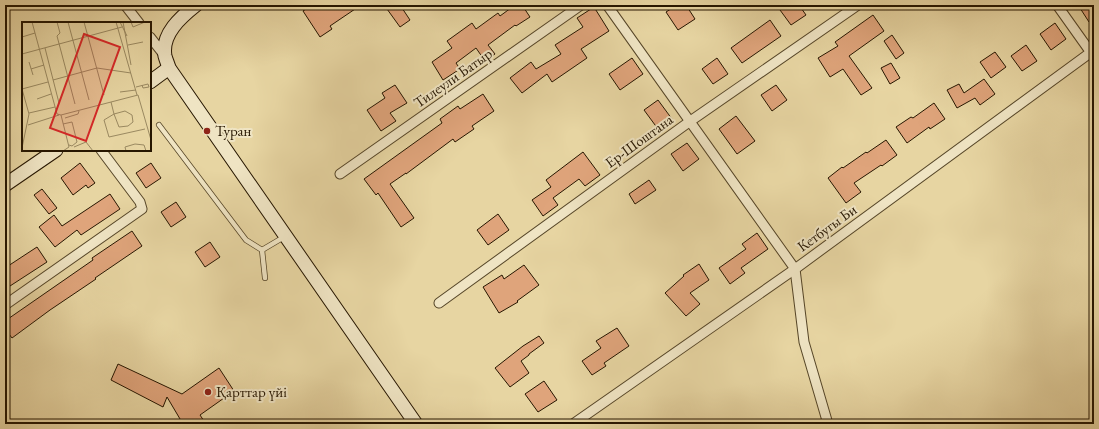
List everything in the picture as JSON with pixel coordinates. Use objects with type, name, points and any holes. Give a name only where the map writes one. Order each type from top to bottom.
[{"type":"main road","points":[[196,5],[184,14],[172,28],[167,40],[167,62],[416,424]]},
{"type":"main road","points":[[151,81],[167,62]]},
{"type":"main road","points":[[5,185],[55,151]]},
{"type":"street","points":[[125,5],[138,22]]},
{"type":"street","name":"Тилеули Батыр","points":[[340,174],[581,5]]},
{"type":"street","points":[[607,5],[794,269],[804,342],[828,424]]},
{"type":"street","name":"Ер-Шоштана","points":[[440,303],[689,122],[858,5]]},
{"type":"street","points":[[1057,5],[1093,53]]},
{"type":"street","points":[[151,38],[167,62]]},
{"type":"street","name":"Кетбугы Би","points":[[573,424],[794,269],[1093,53]]},
{"type":"street","points":[[5,305],[142,209],[140,202],[102,151]]},
{"type":"lane","points":[[159,125],[246,240],[262,250]]},
{"type":"lane","points":[[262,250],[286,236]]},
{"type":"lane","points":[[262,250],[265,278]]},
{"type":"building","points":[[312,5],[316,5],[318,8],[323,5],[361,5],[330,26],[332,29],[320,37],[303,11]]},
{"type":"building","points":[[393,5],[400,5],[410,20],[400,27],[387,9]]},
{"type":"building","points":[[515,5],[522,5],[530,17],[516,26],[515,25],[488,45],[495,54],[485,61],[476,48],[456,63],[460,69],[443,80],[432,62],[452,48],[447,41],[472,23],[476,29],[498,13],[500,16]]},
{"type":"building","points":[[677,5],[686,5],[695,19],[678,30],[666,12]]},
{"type":"building","points":[[787,5],[799,5],[806,15],[791,25],[780,10]]},
{"type":"building","points":[[1084,5],[1094,5],[1094,18],[1089,22],[1080,8]]},
{"type":"building","points":[[594,7],[609,31],[581,49],[587,58],[552,82],[547,74],[522,93],[510,78],[531,62],[536,69],[561,54],[555,45],[583,27],[577,18]]},
{"type":"building","points":[[873,15],[884,31],[849,56],[872,88],[861,95],[843,69],[830,77],[818,58],[838,46],[835,42]]},
{"type":"building","points":[[770,20],[781,36],[742,63],[731,48]]},
{"type":"building","points":[[1055,23],[1066,39],[1051,50],[1040,34]]},
{"type":"building","points":[[892,35],[904,53],[896,59],[884,41]]},
{"type":"building","points":[[1026,45],[1037,61],[1022,71],[1011,56]]},
{"type":"building","points":[[995,52],[1006,67],[991,78],[980,62]]},
{"type":"building","points":[[632,58],[643,74],[620,90],[609,74]]},
{"type":"building","points":[[717,58],[728,74],[713,84],[702,69]]},
{"type":"building","points":[[891,63],[900,78],[890,84],[881,68]]},
{"type":"building","points":[[984,79],[995,94],[980,105],[975,98],[957,108],[947,90],[959,84],[964,93]]},
{"type":"building","points":[[395,85],[407,103],[390,113],[396,121],[381,131],[367,110],[385,98],[382,93]]},
{"type":"building","points":[[776,85],[787,100],[772,111],[761,95]]},
{"type":"building","points":[[483,94],[494,111],[472,126],[474,129],[455,142],[453,139],[390,184],[414,218],[401,227],[378,193],[376,195],[364,179],[442,123],[440,119],[458,106],[460,109]]},
{"type":"building","points":[[658,100],[672,119],[658,129],[644,110]]},
{"type":"building","points":[[934,103],[945,119],[930,129],[929,127],[907,143],[896,127],[911,117],[913,118]]},
{"type":"building","points":[[736,116],[755,141],[737,154],[719,129]]},
{"type":"building","points":[[886,140],[897,155],[854,183],[861,192],[846,203],[828,178],[842,167],[843,168]]},
{"type":"building","points":[[687,143],[699,159],[683,171],[671,154]]},
{"type":"building","points":[[583,152],[600,175],[585,186],[579,179],[553,198],[558,205],[543,216],[532,200],[551,187],[546,180]]},
{"type":"building","points":[[80,163],[95,183],[88,188],[86,185],[73,195],[61,178]]},
{"type":"building","points":[[151,163],[161,178],[146,188],[136,173]]},
{"type":"building","points":[[649,180],[656,190],[635,204],[629,194]]},
{"type":"building","points":[[42,189],[57,208],[49,214],[34,195]]},
{"type":"building","points":[[110,194],[120,209],[81,235],[77,230],[55,247],[39,227],[54,215],[62,226]]},
{"type":"building","points":[[176,202],[186,217],[171,227],[161,212]]},
{"type":"building","points":[[498,214],[509,230],[488,245],[477,230]]},
{"type":"building","points":[[132,231],[142,246],[12,338],[5,329],[5,321]]},
{"type":"building","points":[[757,233],[768,249],[741,268],[745,273],[730,284],[719,268],[746,249],[742,244]]},
{"type":"building","points":[[210,242],[220,257],[205,267],[195,252]]},
{"type":"building","points":[[37,247],[47,262],[10,286],[5,278],[5,268]]},
{"type":"building","points":[[699,264],[709,280],[690,293],[700,304],[686,316],[665,293],[684,276],[683,275]]},
{"type":"building","points":[[524,265],[539,285],[517,301],[518,302],[499,313],[483,287],[502,275],[504,279]]},
{"type":"building","points":[[617,328],[629,346],[604,363],[606,366],[592,375],[582,361],[601,348],[596,341]]},
{"type":"building","points":[[539,336],[544,343],[521,361],[529,373],[510,387],[495,368],[523,346]]},
{"type":"building","name":"Қарттар үйі","points":[[118,364],[182,394],[219,368],[234,391],[200,415],[206,424],[183,424],[167,397],[163,407],[111,380]]},
{"type":"building","points":[[544,381],[557,400],[538,412],[525,394]]},
{"type":"place","name":"Туран","points":[[207,131]]},
{"type":"place","name":"Қарттар үйі","points":[[208,392]]}]
